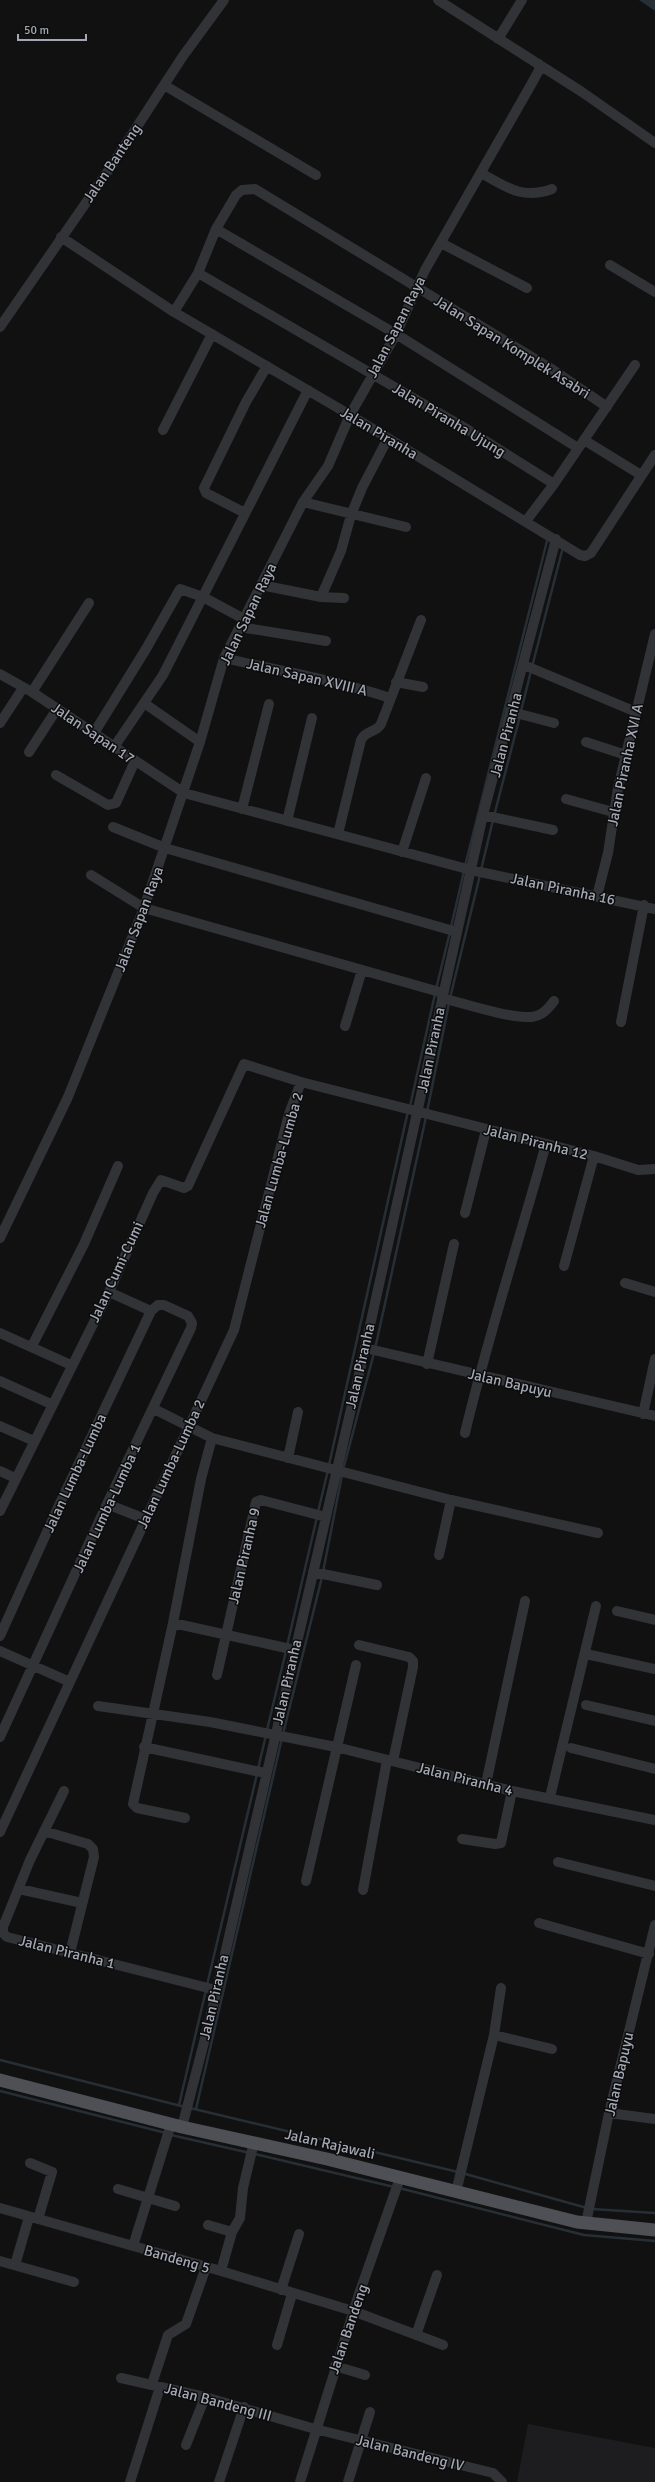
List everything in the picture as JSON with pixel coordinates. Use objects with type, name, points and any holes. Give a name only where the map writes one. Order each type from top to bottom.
[{"type":"main road","name":"Jalan Rajawali","points":[[0,2080],[176,2125],[254,2142],[586,2223],[655,2230]]},
{"type":"street","name":"Jalan Banteng","points":[[0,327],[164,85],[224,0]]},
{"type":"street","points":[[438,0],[539,64],[655,143]]},
{"type":"street","points":[[498,39],[522,0]]},
{"type":"street","name":"Jalan Sapan Raya","points":[[0,1238],[4,1216],[68,1097],[144,908],[184,793],[224,658],[303,502],[328,466],[350,415],[396,334],[416,287],[539,70],[539,64]]},
{"type":"street","points":[[164,85],[316,175]]},
{"type":"street","points":[[481,173],[521,194],[544,192],[552,189]]},
{"type":"street","name":"Jalan Sapan Komplek Asabri","points":[[174,312],[198,273],[216,228],[236,195],[242,190],[255,189],[550,368],[606,407]]},
{"type":"street","points":[[216,228],[581,444],[642,475]]},
{"type":"street","name":"Jalan Piranha","points":[[61,237],[174,312],[308,390],[556,539],[512,712],[483,815],[365,1348],[335,1471],[326,1517],[265,1773],[216,1990],[176,2125],[133,2246]]},
{"type":"street","points":[[441,243],[527,288]]},
{"type":"street","points":[[610,265],[655,292]]},
{"type":"street","name":"Jalan Piranha Ujung","points":[[198,273],[465,428],[554,484]]},
{"type":"street","points":[[163,430],[212,334]]},
{"type":"street","points":[[526,521],[554,484],[635,365]]},
{"type":"street","points":[[245,513],[206,493],[204,488],[246,402],[267,366]]},
{"type":"street","points":[[114,747],[163,675],[308,390]]},
{"type":"street","points":[[320,597],[341,551],[351,515],[362,488],[388,438]]},
{"type":"street","points":[[556,539],[580,555],[586,556],[591,553],[655,455]]},
{"type":"street","points":[[303,502],[351,515],[406,527]]},
{"type":"street","points":[[261,586],[320,597],[344,598]]},
{"type":"street","points":[[94,732],[146,649],[177,592],[185,589],[203,597],[242,623],[326,641]]},
{"type":"street","points":[[0,723],[28,690],[89,603]]},
{"type":"street","points":[[338,834],[361,740],[366,733],[379,728],[421,620]]},
{"type":"street","name":"Jalan Piranha XVI A","points":[[597,896],[608,853],[613,812],[655,634]]},
{"type":"street","name":"Jalan Sapan XVIII A","points":[[224,658],[314,679],[348,684],[390,698]]},
{"type":"street","points":[[524,665],[636,712]]},
{"type":"street","name":"Jalan Sapan 17","points":[[0,674],[94,732],[184,793],[338,834]]},
{"type":"street","points":[[396,682],[423,687]]},
{"type":"street","points":[[144,703],[200,742]]},
{"type":"street","points":[[242,808],[269,704]]},
{"type":"street","points":[[29,752],[57,709]]},
{"type":"street","points":[[512,712],[554,723]]},
{"type":"street","points":[[287,820],[312,718]]},
{"type":"street","points":[[586,742],[626,755]]},
{"type":"street","points":[[56,775],[108,805],[113,805],[116,802],[135,761]]},
{"type":"street","points":[[402,852],[426,778]]},
{"type":"street","points":[[566,799],[613,812]]},
{"type":"street","points":[[483,815],[553,830]]},
{"type":"street","points":[[114,827],[165,848],[457,932]]},
{"type":"street","name":"Jalan Piranha 16","points":[[338,834],[471,870],[644,905],[655,909]]},
{"type":"street","points":[[91,875],[144,908],[362,970],[443,996],[516,1015],[532,1017],[544,1013],[554,1002]]},
{"type":"street","points":[[621,1022],[644,905]]},
{"type":"street","points":[[345,1026],[362,970]]},
{"type":"street","name":"Jalan Piranha 12","points":[[244,1064],[301,1082],[486,1130],[594,1156],[638,1170],[655,1169]]},
{"type":"street","name":"Jalan Cumi-Cumi","points":[[0,1511],[51,1404],[108,1292],[153,1192],[161,1180],[184,1188],[188,1186],[244,1064]]},
{"type":"street","name":"Jalan Lumba-Lumba 2","points":[[0,1832],[145,1519],[189,1428],[238,1318],[289,1114],[301,1082]]},
{"type":"street","points":[[465,1213],[486,1130]]},
{"type":"street","points":[[465,1433],[479,1376],[512,1269],[546,1144]]},
{"type":"street","points":[[564,1266],[594,1156]]},
{"type":"street","points":[[32,1346],[84,1244],[118,1166]]},
{"type":"street","points":[[427,1364],[454,1244]]},
{"type":"street","points":[[625,1283],[655,1292]]},
{"type":"street","points":[[108,1292],[152,1311]]},
{"type":"street","name":"Jalan Lumba-Lumba 1","points":[[0,1737],[107,1504],[154,1409],[192,1323],[188,1316],[164,1304],[158,1305],[152,1311]]},
{"type":"street","name":"Jalan Lumba-Lumba","points":[[0,1636],[60,1503],[152,1311]]},
{"type":"street","points":[[1,1335],[32,1346],[71,1364]]},
{"type":"street","name":"Jalan Bapuyu","points":[[365,1348],[427,1364],[655,1416]]},
{"type":"street","points":[[643,1414],[655,1359]]},
{"type":"street","points":[[0,1381],[51,1404]]},
{"type":"street","points":[[154,1409],[189,1428],[212,1438],[450,1500],[598,1533]]},
{"type":"street","points":[[288,1458],[298,1412]]},
{"type":"street","points":[[0,1426],[34,1441]]},
{"type":"street","points":[[185,1818],[137,1808],[133,1804],[144,1747],[173,1623],[200,1479],[212,1438]]},
{"type":"street","points":[[0,1471],[15,1478]]},
{"type":"street","name":"Jalan Piranha 9","points":[[226,1633],[256,1502],[261,1500],[326,1517]]},
{"type":"street","points":[[439,1555],[450,1500]]},
{"type":"street","points":[[107,1504],[145,1519]]},
{"type":"street","points":[[313,1572],[377,1585]]},
{"type":"street","points":[[486,1784],[525,1601]]},
{"type":"street","points":[[550,1797],[586,1654],[596,1606]]},
{"type":"street","points":[[617,1610],[655,1620]]},
{"type":"street","points":[[173,1623],[196,1626],[295,1650]]},
{"type":"street","points":[[217,1675],[226,1633]]},
{"type":"street","points":[[359,1644],[409,1657],[413,1661],[414,1667],[390,1760],[362,1890]]},
{"type":"street","points":[[0,1651],[32,1667],[70,1682]]},
{"type":"street","points":[[586,1654],[655,1669]]},
{"type":"street","points":[[306,1881],[356,1665]]},
{"type":"street","points":[[586,1705],[655,1721]]},
{"type":"street","name":"Jalan Piranha 4","points":[[98,1706],[152,1713],[336,1747],[512,1791],[550,1797],[655,1820]]},
{"type":"street","points":[[144,1747],[265,1773]]},
{"type":"street","points":[[571,1748],[655,1769]]},
{"type":"street","name":"Jalan Piranha 1","points":[[64,1791],[18,1889],[3,1933],[8,1937],[216,1990]]},
{"type":"street","points":[[462,1839],[495,1844],[500,1843],[512,1791]]},
{"type":"street","points":[[44,1831],[88,1844],[93,1849],[94,1857],[70,1952]]},
{"type":"street","points":[[558,1862],[655,1886]]},
{"type":"street","points":[[18,1889],[82,1903]]},
{"type":"street","points":[[539,1923],[649,1954]]},
{"type":"street","name":"Jalan Bapuyu","points":[[586,2223],[609,2113],[655,1925]]},
{"type":"street","points":[[456,2192],[494,2035],[501,1988]]},
{"type":"street","points":[[494,2035],[552,2049]]},
{"type":"street","points":[[609,2113],[655,2119]]},
{"type":"street","points":[[221,2271],[232,2232],[240,2218],[243,2188],[254,2142]]},
{"type":"street","points":[[14,2265],[52,2172],[30,2163]]},
{"type":"street","name":"Jalan Bandeng","points":[[300,2482],[315,2429],[353,2311],[400,2178]]},
{"type":"street","points":[[118,2189],[175,2206]]},
{"type":"street","name":"Bandeng 5","points":[[0,2208],[206,2268],[221,2271],[292,2294],[353,2311],[443,2345]]},
{"type":"street","points":[[208,2225],[232,2232]]},
{"type":"street","points":[[281,2290],[299,2234]]},
{"type":"street","points":[[0,2261],[74,2282]]},
{"type":"street","points":[[130,2482],[168,2335],[179,2330],[188,2320],[206,2268]]},
{"type":"street","points":[[416,2335],[437,2275]]},
{"type":"street","points":[[277,2345],[292,2294]]},
{"type":"street","points":[[335,2366],[365,2375]]},
{"type":"street","name":"Jalan Bandeng III","points":[[121,2378],[244,2407],[315,2429]]},
{"type":"street","points":[[186,2445],[205,2397]]},
{"type":"street","points":[[219,2482],[244,2407]]},
{"type":"street","points":[[348,2482],[370,2412]]},
{"type":"street","name":"Jalan Bandeng IV","points":[[315,2429],[493,2473],[502,2481]]},
{"type":"shaded area","points":[[639,0],[655,0],[655,11]]},
{"type":"shaded area","points":[[528,2424],[655,2448],[655,2482],[517,2482]]},
{"type":"waterway","points":[[465,866],[547,541]]},
{"type":"waterway","points":[[532,667],[562,551]]},
{"type":"waterway","points":[[521,711],[531,671]]},
{"type":"waterway","points":[[494,816],[520,716]]},
{"type":"waterway","points":[[481,870],[493,820]]},
{"type":"waterway","points":[[451,927],[464,871]]},
{"type":"waterway","points":[[450,998],[480,875]]},
{"type":"waterway","points":[[436,989],[450,932]]},
{"type":"waterway","points":[[410,1106],[435,994]]},
{"type":"waterway","points":[[427,1112],[449,1003]]},
{"type":"waterway","points":[[329,1465],[408,1111]]},
{"type":"waterway","points":[[375,1349],[426,1117]]},
{"type":"waterway","points":[[343,1470],[374,1353]]},
{"type":"waterway","points":[[318,1512],[328,1470]]},
{"type":"waterway","points":[[323,1572],[342,1475]]},
{"type":"waterway","points":[[287,1646],[317,1517]]},
{"type":"waterway","points":[[283,1734],[322,1577]]},
{"type":"waterway","points":[[267,1730],[286,1651]]},
{"type":"waterway","points":[[258,1769],[266,1735]]},
{"type":"waterway","points":[[196,2109],[282,1738]]},
{"type":"waterway","points":[[207,1985],[257,1774]]},
{"type":"waterway","points":[[179,2105],[206,1990]]},
{"type":"waterway","points":[[0,2060],[185,2107]]},
{"type":"waterway","points":[[0,2091],[166,2133]]},
{"type":"waterway","points":[[190,2108],[458,2172]]},
{"type":"waterway","points":[[171,2135],[250,2153]]},
{"type":"waterway","points":[[255,2154],[394,2187]]},
{"type":"waterway","points":[[462,2173],[587,2208]]},
{"type":"waterway","points":[[399,2188],[584,2235],[655,2241]]},
{"type":"waterway","points":[[592,2209],[655,2213]]}]
